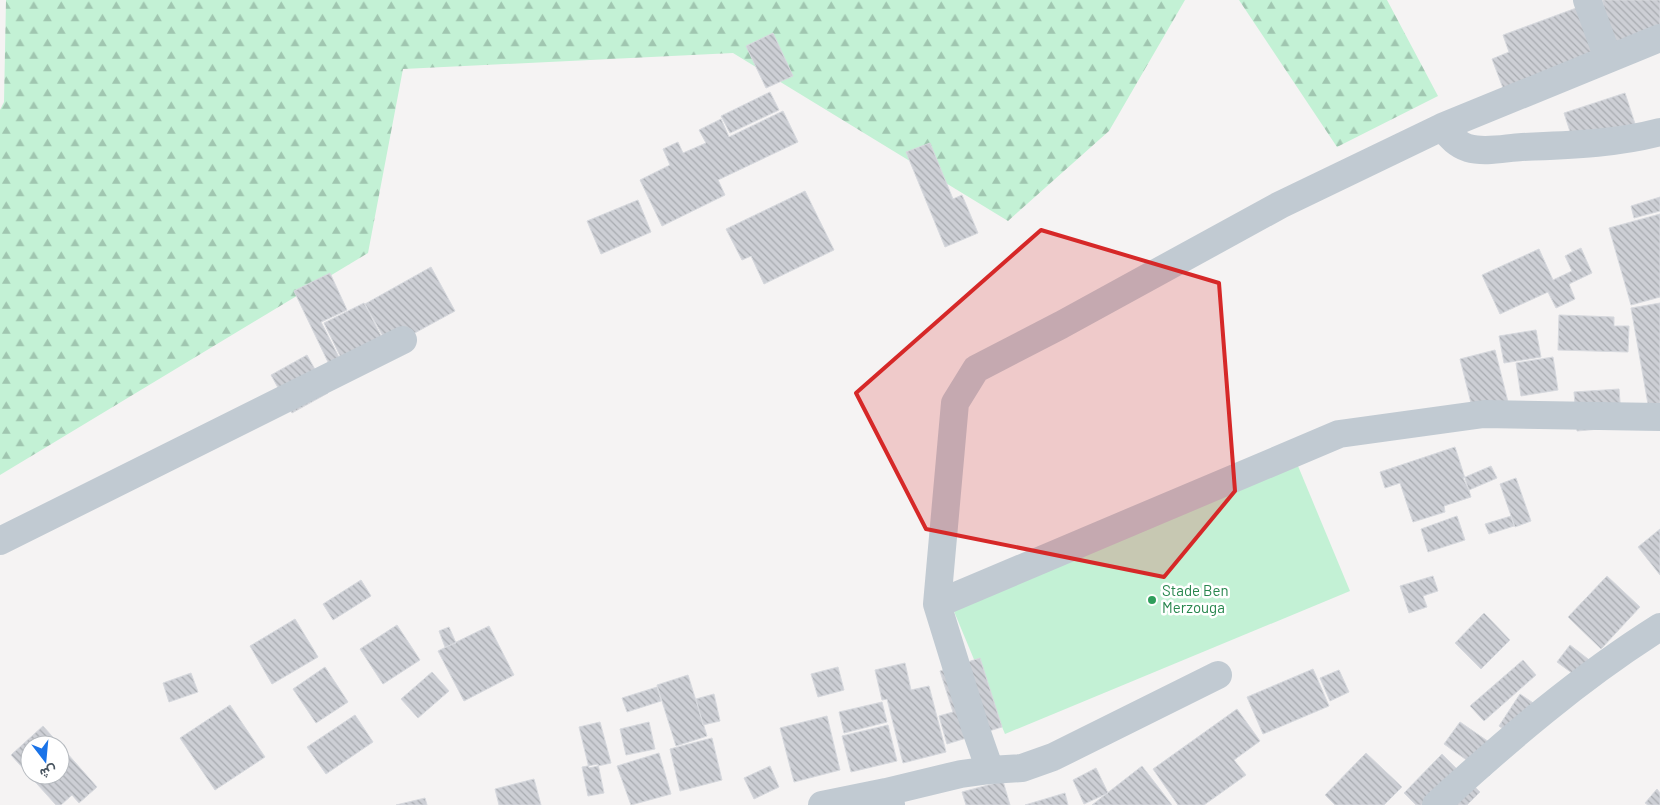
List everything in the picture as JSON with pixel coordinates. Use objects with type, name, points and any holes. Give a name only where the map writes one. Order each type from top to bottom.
[{"type":"street","points":[[1587,0],[1608,58]]},
{"type":"street","points":[[990,770],[975,728],[937,604],[955,403],[976,369],[1280,205],[1442,127],[1660,38]]},
{"type":"street","points":[[1442,127],[1460,145],[1481,150],[1608,142],[1660,132]]},
{"type":"street","points":[[0,541],[403,340]]},
{"type":"street","points":[[937,604],[1339,434],[1484,414],[1660,417]]},
{"type":"street","points":[[1436,805],[1500,747],[1623,651],[1660,627]]},
{"type":"street","points":[[822,805],[889,798],[961,774],[1022,768],[1052,758],[1218,675]]},
{"type":"highlighted area","points":[[1041,230],[1219,283],[1235,491],[1164,577],[926,529],[856,393]]},
{"type":"green space","points":[[6,0],[1185,0],[1109,131],[1008,221],[733,53],[403,69],[368,253],[0,475],[0,110],[4,102]]},
{"type":"green space","points":[[1239,0],[1387,0],[1438,96],[1337,147]]},
{"type":"green space","name":"Stade Ben Merzouga","points":[[1298,466],[1350,591],[1005,734],[953,609]]},
{"type":"building","points":[[1602,0],[1660,0],[1660,28],[1614,46]]},
{"type":"building","points":[[1579,7],[1596,54],[1503,88],[1492,59],[1509,52],[1503,35]]},
{"type":"building","points":[[773,33],[793,76],[766,88],[746,46]]},
{"type":"building","points":[[770,92],[779,110],[730,133],[721,116]]},
{"type":"building","points":[[1625,93],[1638,133],[1577,153],[1564,113]]},
{"type":"building","points":[[783,111],[798,142],[718,180],[725,195],[662,226],[640,180],[670,165],[663,149],[678,142],[683,153],[706,143],[699,130],[721,119],[729,137]]},
{"type":"building","points":[[930,143],[953,199],[962,195],[978,233],[945,247],[906,152]]},
{"type":"building","points":[[805,191],[834,250],[764,284],[751,256],[742,260],[726,229]]},
{"type":"building","points":[[1660,197],[1660,211],[1634,218],[1631,206]]},
{"type":"building","points":[[638,200],[651,232],[601,254],[587,221]]},
{"type":"building","points":[[1660,214],[1660,297],[1631,305],[1609,228]]},
{"type":"building","points":[[1581,248],[1592,273],[1569,284],[1575,299],[1556,308],[1548,292],[1500,314],[1482,275],[1539,249],[1553,280],[1572,271],[1565,256]]},
{"type":"building","points":[[431,267],[455,311],[389,347],[365,304]]},
{"type":"building","points":[[330,273],[347,310],[321,322],[350,379],[339,385],[294,291]]},
{"type":"building","points":[[364,303],[391,355],[350,376],[324,323]]},
{"type":"building","points":[[1660,303],[1660,420],[1651,421],[1631,308]]},
{"type":"building","points":[[1559,315],[1614,317],[1614,326],[1629,326],[1628,352],[1558,350]]},
{"type":"building","points":[[1536,330],[1541,357],[1504,363],[1499,336]]},
{"type":"building","points":[[1495,350],[1509,406],[1474,415],[1460,359]]},
{"type":"building","points":[[307,355],[328,393],[292,413],[271,375]]},
{"type":"building","points":[[1553,357],[1558,390],[1521,396],[1516,363]]},
{"type":"building","points":[[1619,389],[1622,427],[1577,431],[1574,392]]},
{"type":"building","points":[[1455,447],[1471,497],[1444,506],[1445,512],[1413,522],[1400,483],[1385,488],[1380,472]]},
{"type":"building","points":[[1491,466],[1497,478],[1469,490],[1463,478]]},
{"type":"building","points":[[1516,478],[1531,521],[1515,527],[1500,484]]},
{"type":"building","points":[[1457,516],[1465,540],[1428,552],[1421,529]]},
{"type":"building","points":[[1511,516],[1514,526],[1489,534],[1485,524]]},
{"type":"building","points":[[1660,529],[1660,575],[1638,547]]},
{"type":"building","points":[[1433,576],[1438,591],[1423,596],[1427,607],[1409,613],[1400,586]]},
{"type":"building","points":[[1607,576],[1640,607],[1601,649],[1568,617]]},
{"type":"building","points":[[361,580],[371,596],[333,620],[323,604]]},
{"type":"building","points":[[1484,613],[1510,640],[1481,669],[1455,643]]},
{"type":"building","points":[[295,619],[318,657],[272,684],[250,646]]},
{"type":"building","points":[[397,625],[420,660],[383,684],[360,649]]},
{"type":"building","points":[[489,626],[514,675],[464,701],[438,651]]},
{"type":"building","points":[[449,627],[456,643],[445,647],[439,631]]},
{"type":"building","points":[[1570,645],[1597,666],[1584,682],[1557,662]]},
{"type":"building","points":[[980,658],[1002,727],[947,744],[939,716],[953,712],[940,671]]},
{"type":"building","points":[[1523,660],[1536,675],[1484,721],[1470,706]]},
{"type":"building","points":[[905,663],[911,690],[929,686],[946,752],[903,763],[887,699],[882,700],[875,670]]},
{"type":"building","points":[[325,667],[348,702],[316,723],[293,689]]},
{"type":"building","points":[[838,667],[844,690],[818,697],[811,674]]},
{"type":"building","points":[[1313,669],[1329,706],[1263,734],[1247,697]]},
{"type":"building","points":[[1339,670],[1349,692],[1330,701],[1320,678]]},
{"type":"building","points":[[432,672],[449,691],[418,718],[401,699]]},
{"type":"building","points":[[191,673],[198,692],[169,702],[163,683]]},
{"type":"building","points":[[688,675],[707,736],[676,746],[657,685]]},
{"type":"building","points":[[657,687],[661,701],[627,712],[622,698]]},
{"type":"building","points":[[714,694],[720,721],[703,725],[696,699]]},
{"type":"building","points":[[1520,694],[1545,711],[1524,743],[1499,726]]},
{"type":"building","points":[[882,702],[887,722],[844,733],[839,712]]},
{"type":"building","points":[[230,705],[265,757],[215,790],[180,738]]},
{"type":"building","points":[[1237,709],[1260,741],[1234,760],[1246,775],[1204,805],[1178,805],[1153,769]]},
{"type":"building","points":[[355,715],[373,742],[326,774],[307,747]]},
{"type":"building","points":[[827,716],[840,770],[794,782],[780,728]]},
{"type":"building","points":[[600,722],[611,763],[589,768],[579,727]]},
{"type":"building","points":[[649,722],[655,749],[626,755],[620,729]]},
{"type":"building","points":[[1460,722],[1505,753],[1489,776],[1444,744]]},
{"type":"building","points":[[888,725],[897,761],[851,772],[842,736]]},
{"type":"building","points":[[43,726],[51,735],[33,735]]},
{"type":"building","points":[[712,738],[722,780],[680,791],[670,749]]},
{"type":"building","points":[[20,747],[20,765],[11,755]]},
{"type":"building","points":[[659,753],[671,794],[631,805],[617,766]]},
{"type":"building","points":[[1366,753],[1402,787],[1384,805],[1335,805],[1325,795]]},
{"type":"building","points":[[1442,754],[1480,792],[1467,805],[1416,805],[1404,793]]},
{"type":"building","points":[[70,756],[97,787],[79,803],[72,795],[61,805],[56,805],[38,785],[70,785]]},
{"type":"building","points":[[598,764],[604,793],[588,796],[582,767]]},
{"type":"building","points":[[770,766],[779,787],[754,799],[744,778]]},
{"type":"building","points":[[1142,766],[1172,805],[1092,805]]},
{"type":"building","points":[[1096,768],[1108,793],[1084,804],[1073,780]]},
{"type":"building","points":[[534,779],[541,805],[499,805],[495,789]]},
{"type":"building","points":[[1003,781],[1010,805],[966,805],[962,792]]},
{"type":"building","points":[[1657,789],[1660,793],[1660,805],[1648,805],[1645,803]]},
{"type":"building","points":[[1065,793],[1068,805],[1025,805]]},
{"type":"building","points":[[425,798],[427,805],[396,805]]},
{"type":"place","name":"Stade Ben Merzouga","points":[[1152,600]]}]
